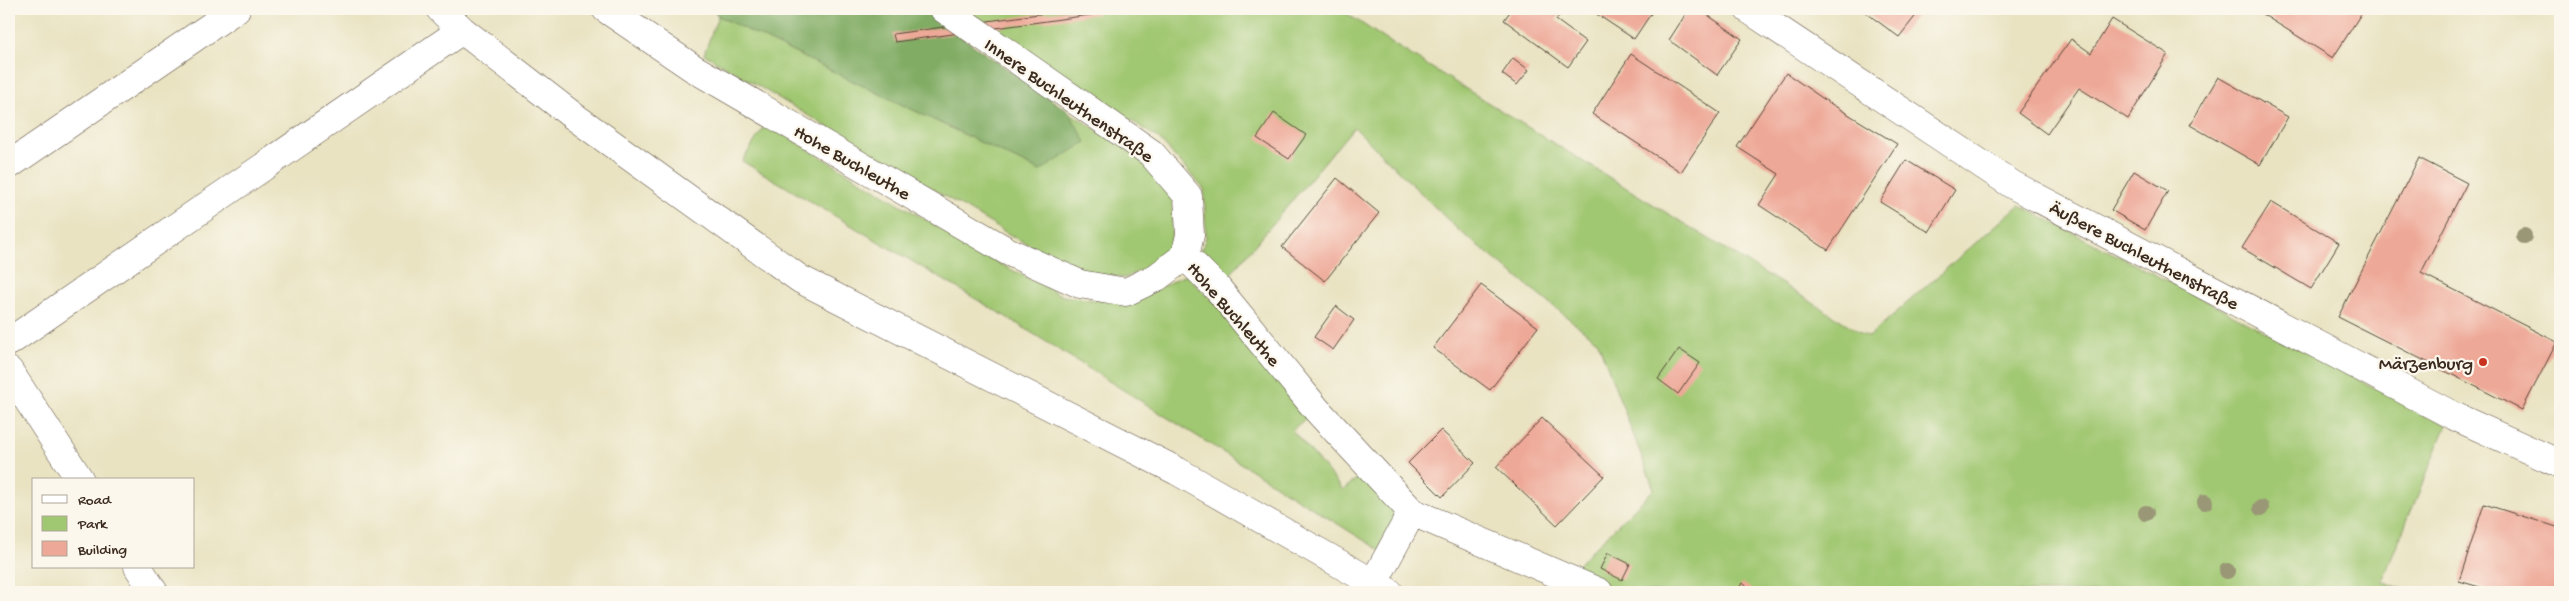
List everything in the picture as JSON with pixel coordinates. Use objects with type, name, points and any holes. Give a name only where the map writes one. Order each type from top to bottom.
[{"type":"street","points":[[9,165],[236,9]]},
{"type":"street","points":[[440,9],[462,30],[572,115],[800,279],[1177,471],[1381,588],[1412,512]]},
{"type":"street","name":"Hohe Buchleuthe","points":[[606,9],[693,68],[1007,251],[1080,284],[1126,292],[1157,277],[1185,256],[1218,288],[1317,410],[1412,512],[1600,592]]},
{"type":"street","name":"Innere Buchleuthenstraße","points":[[944,9],[1151,153],[1188,196],[1190,235],[1185,256]]},
{"type":"street","name":"Äußere Buchleuthenstraße","points":[[1748,9],[2013,185],[2454,416],[2560,464]]},
{"type":"street","points":[[9,342],[462,30]]},
{"type":"street","points":[[9,371],[79,478]]},
{"type":"street","points":[[139,568],[154,592]]},
{"type":"green space","points":[[713,9],[927,9],[960,36],[1069,112],[1086,142],[1040,171],[718,16]]},
{"type":"green space","points":[[965,9],[1340,9],[1385,39],[1868,337],[2019,205],[2447,425],[2382,581],[2410,592],[1617,592],[1570,572],[1654,489],[1598,342],[1456,228],[1354,127],[1228,277],[1201,252],[1206,237],[1204,189],[1159,139]]},
{"type":"green space","points":[[718,16],[1040,171],[1069,112],[1149,164],[1173,201],[1171,246],[1149,266],[1125,278],[1082,272],[1012,236],[704,54]]},
{"type":"green space","points":[[766,124],[1000,264],[1063,296],[1129,304],[1186,274],[1211,299],[1311,414],[1292,430],[1343,490],[1364,473],[1402,513],[1381,551],[1008,318],[742,161]]},
{"type":"building","points":[[1075,9],[1097,9],[1097,14],[895,42],[893,34]]},
{"type":"building","points":[[1512,9],[1561,9],[1563,10],[1556,20],[1586,42],[1568,67],[1504,20]]},
{"type":"building","points":[[1589,9],[1654,9],[1634,39]]},
{"type":"building","points":[[1689,9],[1699,9],[1742,39],[1717,75],[1669,40]]},
{"type":"building","points":[[1861,9],[1921,9],[1899,37]]},
{"type":"building","points":[[2254,9],[2364,9],[2333,58]]},
{"type":"building","points":[[2112,19],[2168,54],[2128,119],[2079,88],[2047,134],[2018,113],[2071,39],[2091,53]]},
{"type":"building","points":[[1631,54],[1720,113],[1681,172],[1592,114]]},
{"type":"building","points":[[1513,58],[1529,70],[1517,85],[1502,74]]},
{"type":"building","points":[[1786,73],[1825,100],[1897,144],[1828,250],[1759,205],[1779,174],[1737,147]]},
{"type":"building","points":[[2218,77],[2288,117],[2260,165],[2190,125]]},
{"type":"building","points":[[1274,113],[1306,135],[1289,159],[1257,138]]},
{"type":"building","points":[[2419,158],[2467,183],[2421,273],[2557,342],[2522,410],[2338,317]]},
{"type":"building","points":[[1906,160],[1955,190],[1929,232],[1880,202]]},
{"type":"building","points":[[2134,171],[2168,191],[2145,230],[2111,210]]},
{"type":"building","points":[[1337,178],[1379,213],[1325,281],[1282,247]]},
{"type":"building","points":[[2271,202],[2339,243],[2311,289],[2242,248]]},
{"type":"building","points":[[1481,285],[1538,327],[1490,390],[1433,348]]},
{"type":"building","points":[[1336,306],[1354,320],[1333,350],[1314,337]]},
{"type":"building","points":[[1679,349],[1700,363],[1678,394],[1658,379]]},
{"type":"building","points":[[1542,418],[1604,476],[1557,525],[1496,467]]},
{"type":"building","points":[[1441,430],[1475,463],[1442,497],[1408,463]]},
{"type":"building","points":[[2484,504],[2560,528],[2560,592],[2497,592],[2459,581]]},
{"type":"building","points":[[1608,553],[1630,564],[1622,580],[1600,569]]},
{"type":"building","points":[[1742,583],[1756,592],[1737,592]]},
{"type":"place","name":"Märzenburg","points":[[2483,362]]}]
